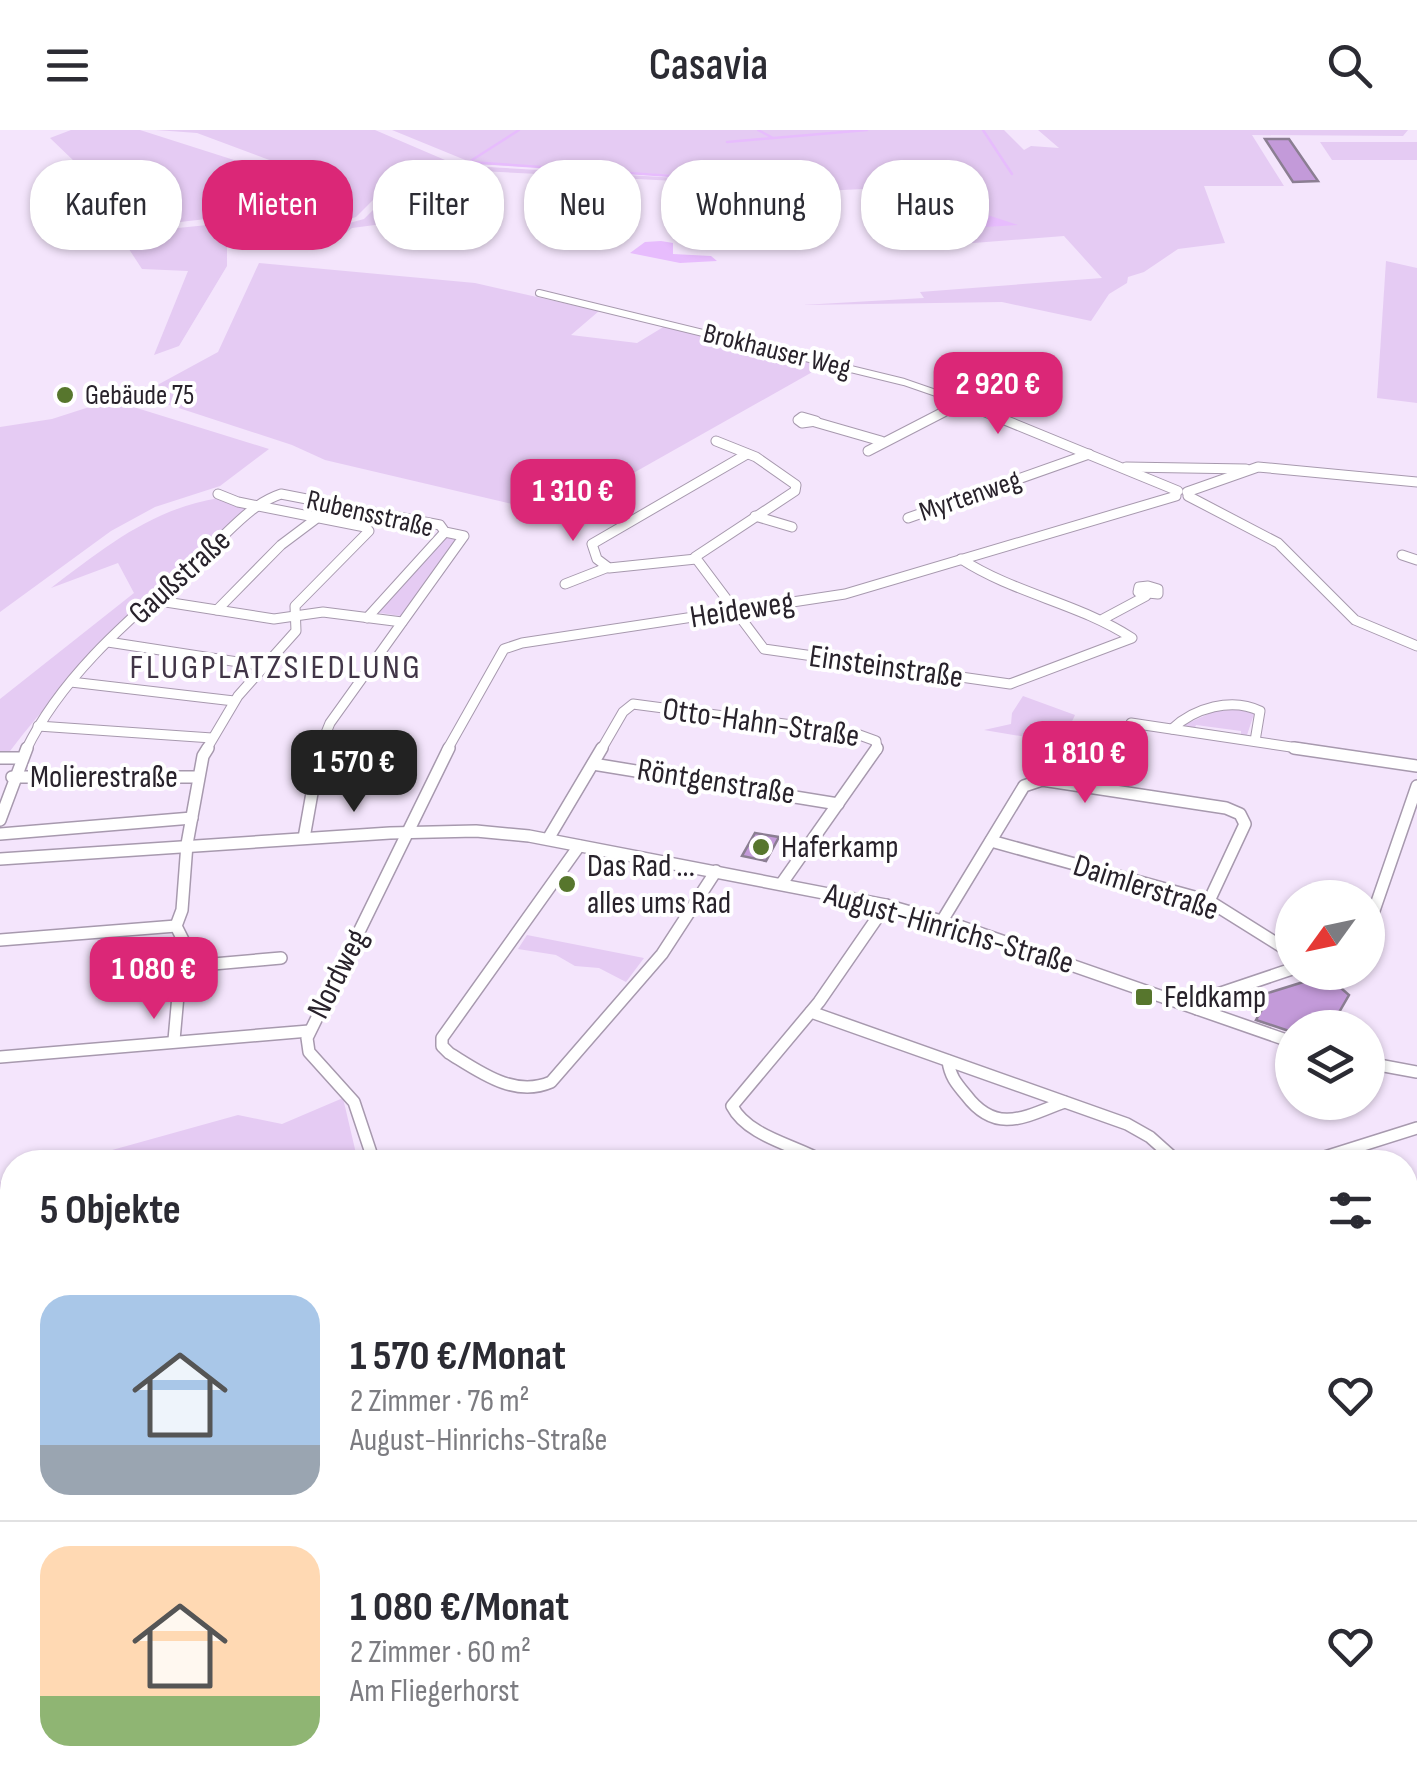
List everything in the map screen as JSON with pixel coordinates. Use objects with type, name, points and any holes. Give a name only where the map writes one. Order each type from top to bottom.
[{"type":"street","name":"Brokhauser Weg","points":[[538,293],[904,382],[963,402],[1124,468],[1278,543],[1355,620],[1417,646]]},
{"type":"street","points":[[868,451],[963,402]]},
{"type":"street","points":[[815,422],[881,442]]},
{"type":"street","points":[[565,584],[606,568],[696,558],[796,490],[796,485],[747,454],[716,441]]},
{"type":"street","points":[[606,568],[597,559],[592,544],[747,454]]},
{"type":"street","name":"Myrtenweg","points":[[908,518],[910,514],[1088,454]]},
{"type":"street","name":"Heideweg","points":[[1124,468],[1136,464],[1276,467],[1417,482]]},
{"type":"street","name":"Heideweg","points":[[406,832],[424,792],[506,647],[845,594],[1182,494],[1246,469]]},
{"type":"street","points":[[174,1040],[183,940],[176,926],[182,910],[186,844],[197,777],[212,738],[234,701],[296,631],[295,606],[369,530],[218,494]]},
{"type":"street","name":"Gaußstraße","points":[[0,820],[19,758],[71,682],[153,600],[258,506],[277,494]]},
{"type":"street","name":"Rubensstraße","points":[[277,494],[440,525],[445,532],[463,535],[402,622]]},
{"type":"street","points":[[755,516],[792,527]]},
{"type":"street","points":[[216,610],[281,546],[316,518]]},
{"type":"street","points":[[367,618],[445,532]]},
{"type":"street","points":[[1402,555],[1417,560]]},
{"type":"street","points":[[696,558],[735,611]]},
{"type":"street","points":[[961,559],[995,581],[1103,619],[1146,596]]},
{"type":"street","points":[[153,600],[274,619],[328,612],[402,622],[330,723],[315,760],[305,833]]},
{"type":"street","name":"Einsteinstraße","points":[[735,611],[756,644],[770,651],[1010,684],[1131,639],[1103,619]]},
{"type":"street","points":[[108,642],[264,666]]},
{"type":"street","points":[[71,682],[234,701]]},
{"type":"street","name":"Otto-Hahn-Straße","points":[[548,839],[623,712],[638,704],[874,740],[878,748],[782,883]]},
{"type":"street","points":[[1172,729],[1179,721],[1213,708],[1254,706],[1260,710],[1255,742]]},
{"type":"street","points":[[1131,723],[1417,766]]},
{"type":"street","points":[[38,726],[212,738]]},
{"type":"street","points":[[0,758],[19,758]]},
{"type":"street","name":"Röntgenstraße","points":[[593,764],[838,804]]},
{"type":"street","name":"Molierestraße","points":[[12,777],[197,777]]},
{"type":"street","points":[[942,922],[1024,786],[1042,780],[1226,808],[1240,814],[1244,824],[1209,901]]},
{"type":"street","points":[[1385,880],[1417,786]]},
{"type":"street","points":[[0,834],[192,818]]},
{"type":"street","name":"August-Hinrichs-Straße","points":[[0,859],[305,833],[476,831],[548,839],[886,905],[1275,1036]]},
{"type":"street","name":"Nordweg","points":[[370,1150],[353,1100],[307,1049],[310,1031],[406,832]]},
{"type":"street","name":"Daimlerstraße","points":[[991,841],[1209,901],[1275,942]]},
{"type":"street","points":[[580,846],[442,1038],[442,1046],[449,1053],[522,1090],[538,1089],[551,1082],[677,934],[704,898],[716,871]]},
{"type":"street","points":[[804,1150],[741,1123],[732,1110],[735,1100],[811,1012],[886,905]]},
{"type":"street","points":[[0,940],[176,926]]},
{"type":"street","points":[[179,967],[281,958]]},
{"type":"street","points":[[1197,1008],[1212,996],[1275,976]]},
{"type":"street","points":[[811,1012],[1135,1128],[1163,1150]]},
{"type":"street","points":[[0,1056],[310,1031]]},
{"type":"street","points":[[948,1061],[948,1071],[979,1112],[994,1119],[1016,1120],[1064,1102]]},
{"type":"street","points":[[1385,1065],[1417,1072]]},
{"type":"street","points":[[1350,1150],[1415,1131]]},
{"type":"shaded area","points":[[71,130],[140,130],[234,160],[202,160],[202,219],[182,222],[182,160],[73,160],[50,138]]},
{"type":"shaded area","points":[[156,130],[375,130],[445,160],[373,160],[373,200],[353,218],[353,160],[269,160],[197,133]]},
{"type":"shaded area","points":[[392,130],[1004,130],[1024,150],[1031,146],[1059,148],[1038,130],[1408,130],[1403,136],[1252,135],[1284,186],[1204,186],[1225,243],[1178,249],[1144,272],[1128,277],[1127,283],[1109,294],[1091,321],[1002,302],[802,305],[924,298],[920,292],[1102,278],[1064,236],[989,242],[989,160],[861,160],[861,189],[841,190],[841,160],[661,160],[661,174],[641,173],[641,160],[524,160],[524,167],[504,166],[504,160],[465,160]]},
{"type":"shaded area","points":[[1320,142],[1417,142],[1417,160],[1332,160]]},
{"type":"shaded area","points":[[504,168],[524,169],[524,173],[504,172]]},
{"type":"shaded area","points":[[641,176],[661,177],[661,180],[641,179]]},
{"type":"shaded area","points":[[373,210],[373,225],[353,228],[353,222],[364,219]]},
{"type":"shaded area","points":[[989,215],[1018,225],[989,227]]},
{"type":"shaded area","points":[[202,226],[202,250],[227,250],[227,266],[179,346],[154,355],[188,271],[142,269],[130,250],[182,250],[182,228]]},
{"type":"shaded area","points":[[661,241],[661,250],[711,256],[717,261],[680,263],[630,253],[641,250],[645,242]]},
{"type":"shaded area","points":[[1386,261],[1417,268],[1417,403],[1377,398]]},
{"type":"shaded area","points":[[259,263],[475,283],[599,311],[571,335],[637,343],[665,326],[823,366],[559,515],[325,460],[292,445],[139,395],[218,352]]},
{"type":"shaded area","points":[[111,400],[269,449],[220,486],[155,507],[111,531],[0,612],[0,427],[52,419]]},
{"type":"shaded area","points":[[219,498],[250,509],[94,654],[10,751],[0,752],[0,699],[134,593],[118,563],[51,588],[129,532],[172,511]]},
{"type":"shaded area","points":[[447,536],[457,538],[456,543],[401,616],[374,612]]},
{"type":"shaded area","points":[[1023,696],[1075,715],[1062,743],[984,730],[1011,724],[1012,713]]},
{"type":"shaded area","points":[[1249,709],[1254,714],[1246,738],[1241,737],[1241,731],[1196,725],[1194,730],[1184,725],[1215,711]]},
{"type":"shaded area","points":[[527,935],[644,958],[626,982],[599,968],[575,966],[556,955],[518,949]]},
{"type":"shaded area","points":[[343,1098],[355,1150],[112,1150],[238,1115],[282,1124]]},
{"type":"building","points":[[1265,139],[1289,139],[1318,181],[1293,182]]},
{"type":"building","name":"Haferkamp","points":[[755,833],[779,837],[766,861],[742,856]]},
{"type":"building","points":[[1278,990],[1343,990],[1349,995],[1340,1010],[1275,1010],[1275,1026],[1256,1020],[1264,1006],[1255,997]]},
{"type":"waterway","points":[[519,130],[469,162],[661,175]]},
{"type":"waterway","points":[[758,130],[773,138]]},
{"type":"waterway","points":[[727,142],[867,130]]},
{"type":"waterway","points":[[983,130],[1012,174]]},
{"type":"place","name":"Gebäude 75","points":[[65,395]]},
{"type":"place","name":"Haferkamp","points":[[761,847]]},
{"type":"place","name":"Das Rad ... alles ums Rad","points":[[567,884]]},
{"type":"place","name":"Feldkamp","points":[[1144,997]]},
{"type":"district","name":"FLUGPLATZSIEDLUNG","points":[[276,667]]}]
